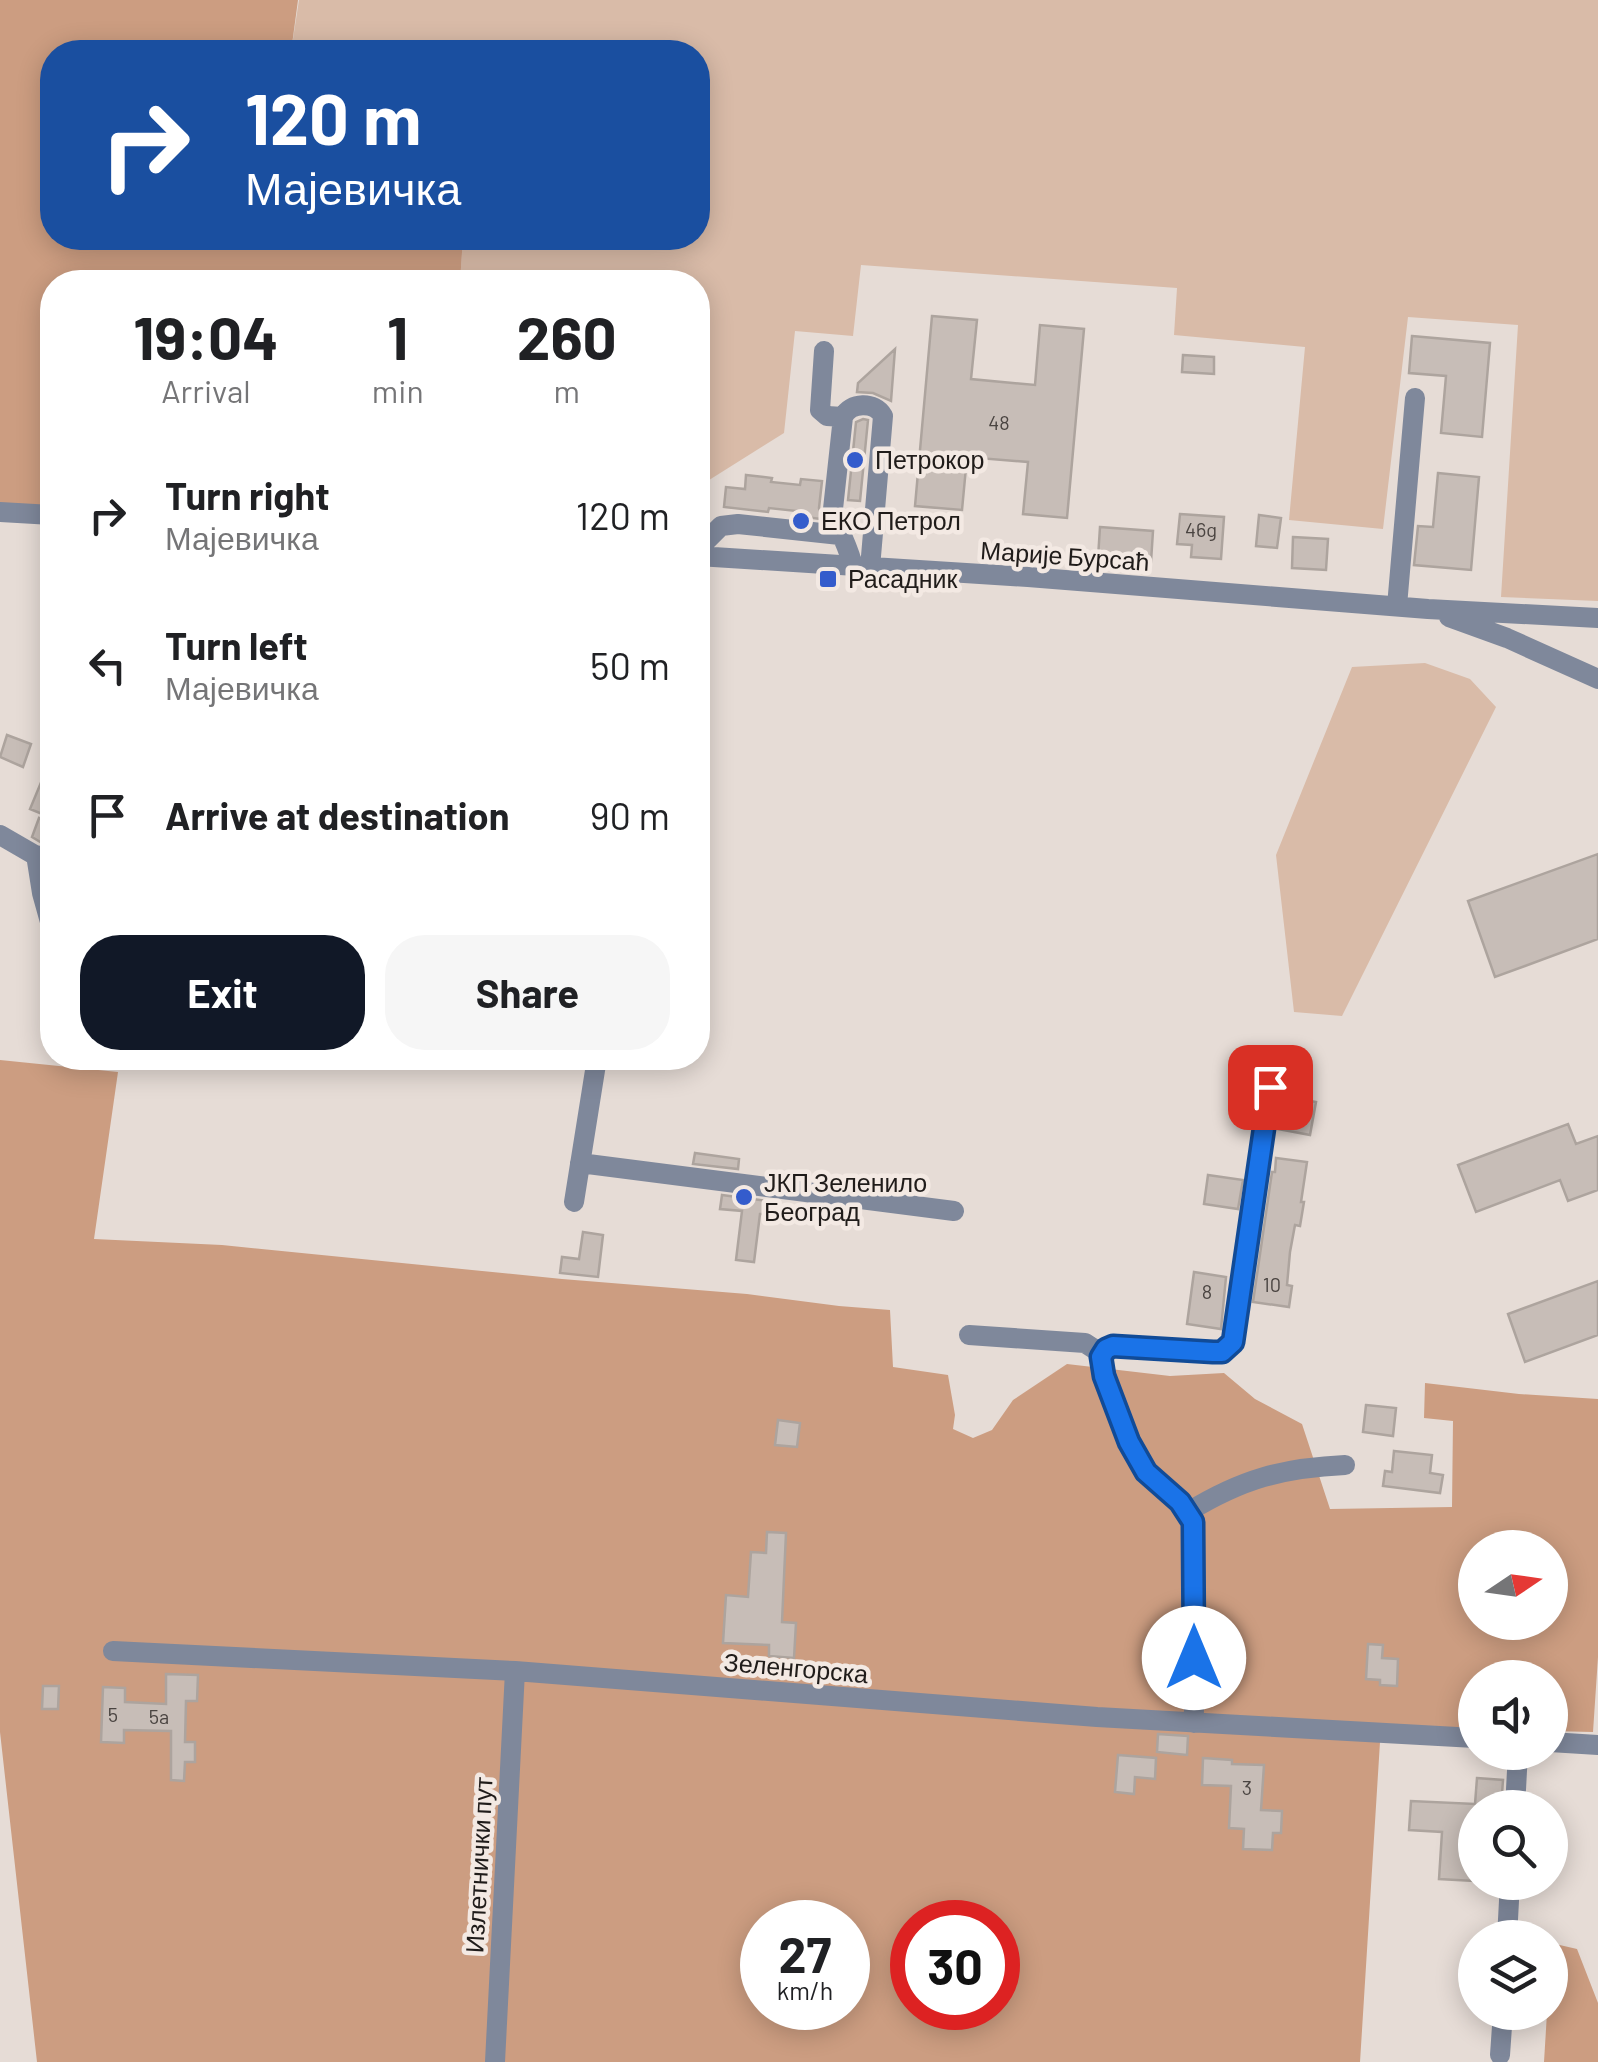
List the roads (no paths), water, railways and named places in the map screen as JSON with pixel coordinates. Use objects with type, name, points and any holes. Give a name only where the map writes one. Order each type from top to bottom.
[{"type":"street","points":[[824,351],[820,410],[827,416],[843,417]]},
{"type":"street","points":[[1398,606],[1415,398]]},
{"type":"street","points":[[855,405],[875,408],[883,416],[861,567],[840,535],[833,509],[843,417],[855,405]]},
{"type":"street","points":[[0,512],[40,514]]},
{"type":"street","points":[[710,539],[721,526],[738,524],[840,535]]},
{"type":"street","name":"Марије Бурсаћ","points":[[710,554],[1428,609],[1598,618]]},
{"type":"street","name":"Марије Бурсаћ","points":[[1428,609],[1507,638],[1598,679]]},
{"type":"street","points":[[0,834],[40,858]]},
{"type":"street","points":[[574,1202],[595,1070]]},
{"type":"street","points":[[1102,1354],[1113,1346],[1222,1352],[1233,1342],[1270,1087]]},
{"type":"street","points":[[580,1164],[954,1211]]},
{"type":"street","points":[[968,1334],[1085,1344],[1102,1354]]},
{"type":"street","points":[[1102,1354],[1102,1368],[1129,1442],[1149,1475],[1188,1512],[1194,1531],[1194,1723]]},
{"type":"street","points":[[1188,1512],[1267,1475],[1301,1467],[1345,1465]]},
{"type":"street","name":"Зеленгорска","points":[[113,1652],[515,1671],[1194,1723],[1458,1737]]},
{"type":"street","name":"Излетнички пут","points":[[494,2062],[515,1671]]},
{"type":"street","points":[[1568,1743],[1598,1745]]},
{"type":"street","points":[[1500,2056],[1502,2030]]},
{"type":"place","name":"Петрокор","points":[[855,460]]},
{"type":"place","name":"ЕКО Петрол","points":[[801,521]]},
{"type":"place","name":"Расадник","points":[[828,579]]},
{"type":"place","name":"ЈКП Зеленило Београд","points":[[744,1197]]}]
